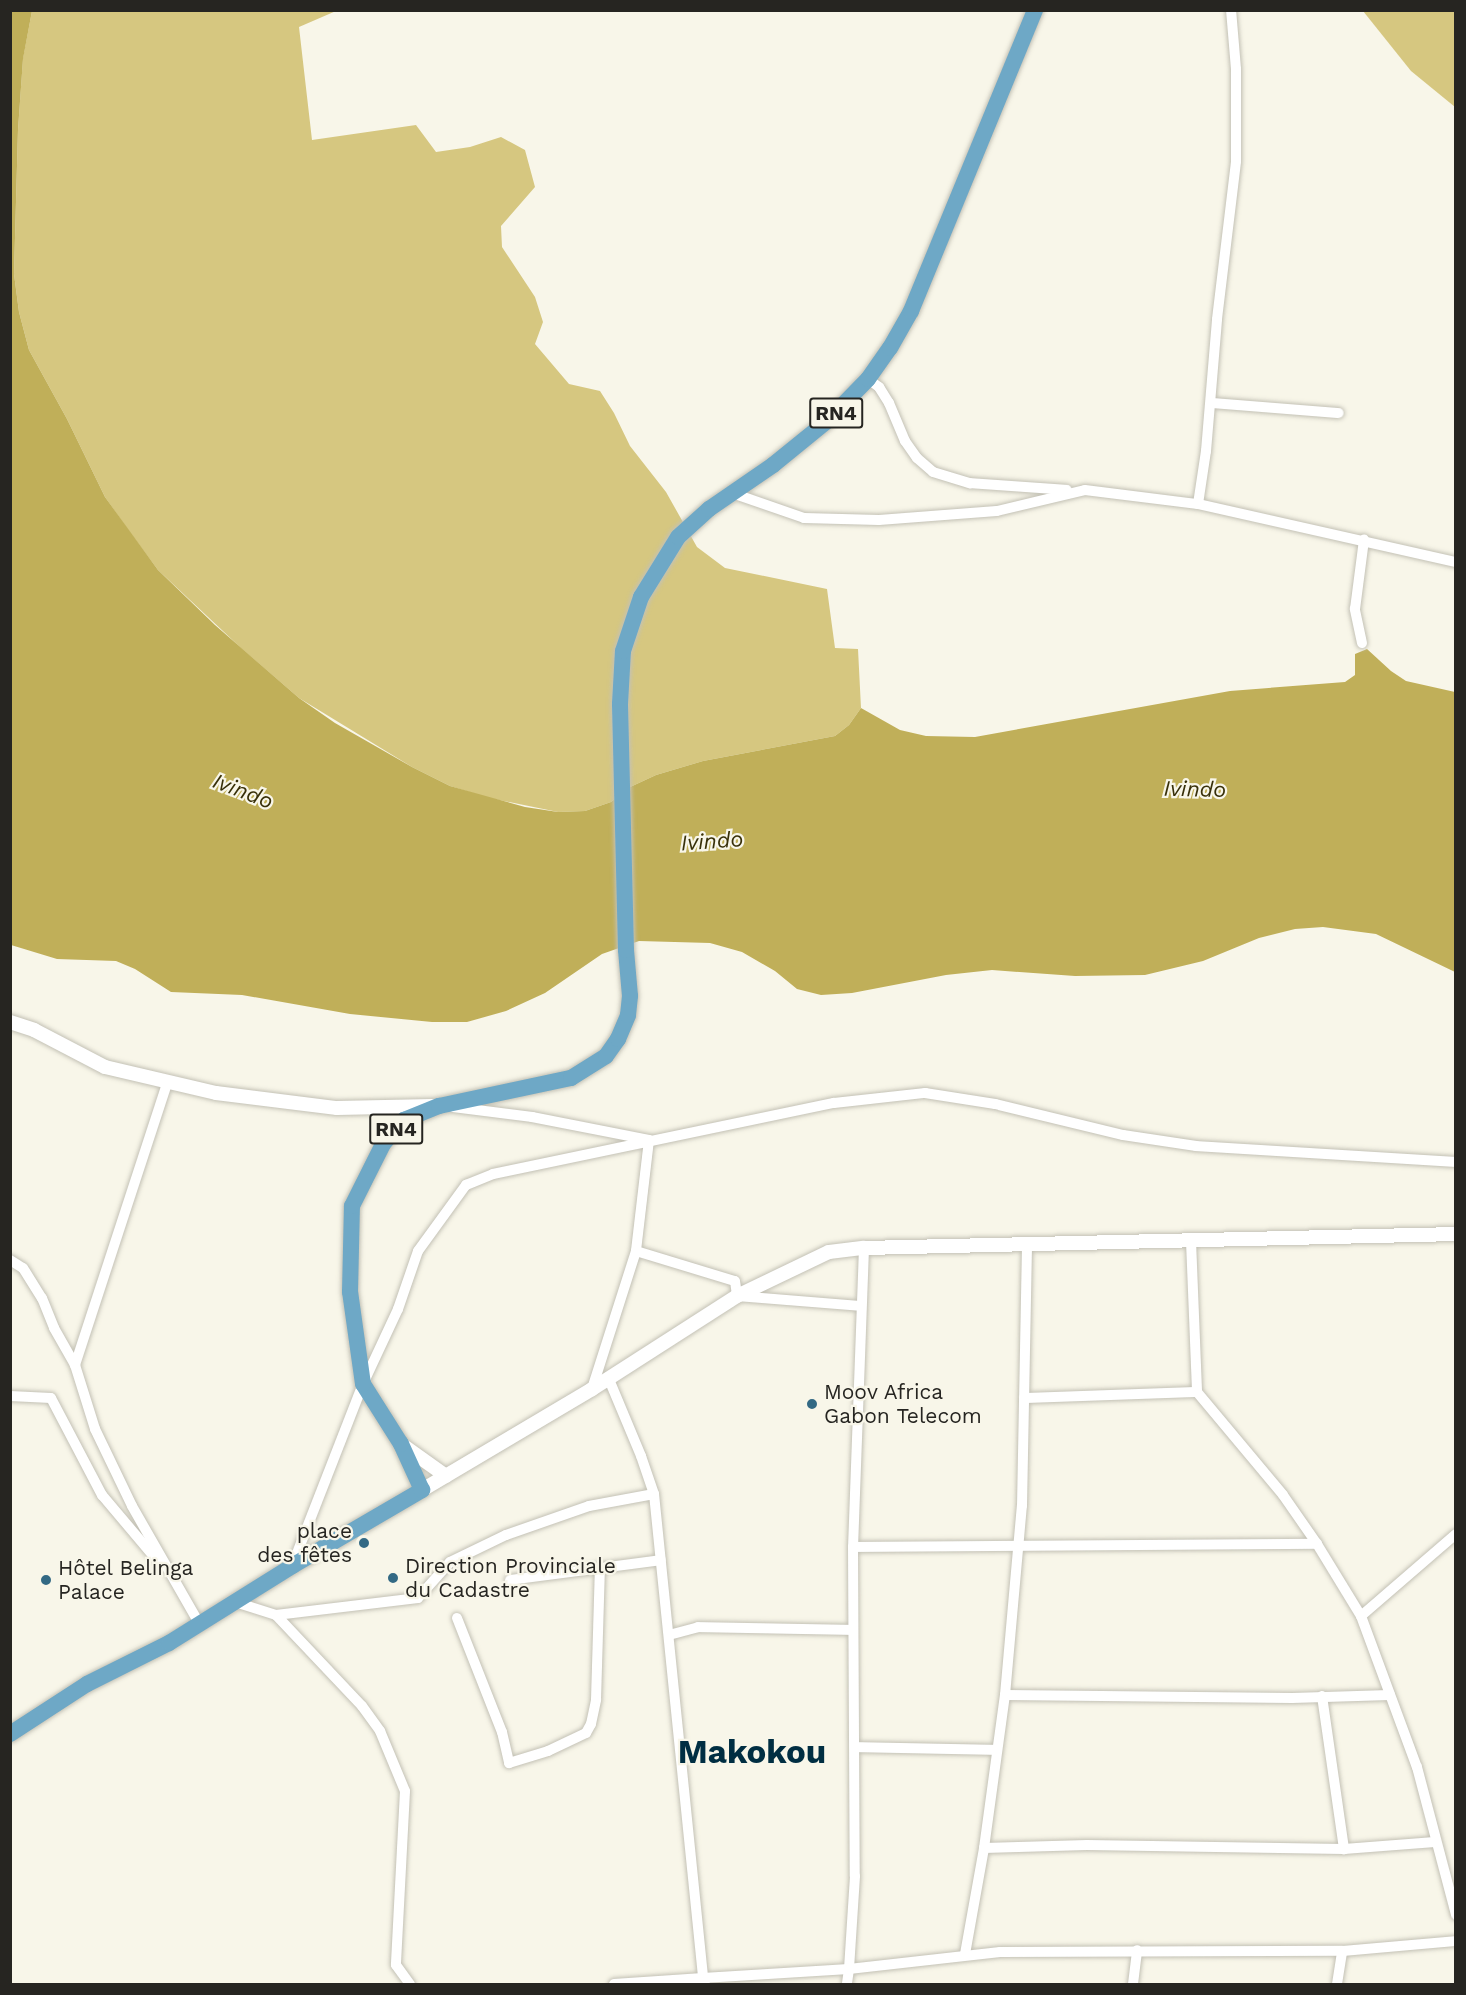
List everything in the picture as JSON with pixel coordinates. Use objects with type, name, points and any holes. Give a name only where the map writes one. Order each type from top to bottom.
[{"type":"highway","name":"RN4","points":[[422,1490],[401,1444],[363,1384],[350,1292],[352,1206],[383,1144],[404,1120],[439,1106],[571,1078],[606,1056],[618,1039],[628,1015],[630,996],[626,950],[620,774],[623,651],[641,597],[678,537],[709,509],[773,465],[826,422],[868,379],[910,311],[1035,10]]},
{"type":"highway","points":[[10,1734],[87,1684],[169,1643],[292,1566],[422,1490]]},
{"type":"street","points":[[1198,504],[1236,161],[1236,69],[1231,10]]},
{"type":"street","points":[[868,379],[879,387],[889,403],[905,441],[917,458],[933,472],[970,483],[1085,490],[1198,504],[1455,562]]},
{"type":"street","points":[[1211,403],[1339,413]]},
{"type":"street","points":[[732,493],[804,518],[879,520],[997,510],[1085,490]]},
{"type":"street","points":[[1362,643],[1355,609],[1364,540]]},
{"type":"street","points":[[10,1022],[34,1030],[105,1067],[216,1093],[337,1108],[439,1106],[532,1117],[649,1140]]},
{"type":"street","points":[[75,1365],[167,1083]]},
{"type":"street","points":[[292,1566],[363,1384],[398,1309],[418,1251],[466,1185],[493,1174],[649,1140],[739,1125],[834,1104],[925,1093],[995,1104],[1124,1135],[1196,1146],[1455,1162]]},
{"type":"street","points":[[592,1389],[636,1251],[649,1140]]},
{"type":"street","points":[[422,1490],[592,1389],[737,1296],[829,1252],[864,1248],[1455,1234]]},
{"type":"street","points":[[1191,1241],[1197,1392],[1282,1495],[1317,1544],[1361,1616],[1417,1767],[1455,1915]]},
{"type":"street","points":[[965,1954],[984,1848],[1005,1695],[1022,1506],[1028,1244]]},
{"type":"street","points":[[846,1984],[855,1876],[853,1547],[860,1306],[864,1248]]},
{"type":"street","points":[[636,1251],[735,1281],[737,1296]]},
{"type":"street","points":[[10,1260],[23,1268],[33,1283],[75,1365],[94,1429],[132,1506],[199,1623]]},
{"type":"street","points":[[737,1296],[860,1306]]},
{"type":"street","points":[[608,1377],[641,1456],[654,1494],[704,1981]]},
{"type":"street","points":[[1024,1398],[1197,1392]]},
{"type":"street","points":[[10,1396],[51,1398],[102,1495],[173,1579]]},
{"type":"street","points":[[401,1444],[446,1476]]},
{"type":"street","points":[[235,1602],[276,1615],[418,1598],[450,1562],[506,1535],[589,1506],[654,1494]]},
{"type":"street","points":[[1361,1616],[1455,1534]]},
{"type":"street","points":[[853,1547],[1317,1544]]},
{"type":"street","points":[[510,1580],[661,1560]]},
{"type":"street","points":[[457,1618],[502,1732],[509,1763],[548,1751],[586,1732],[591,1724],[596,1700],[600,1567]]},
{"type":"street","points":[[276,1615],[362,1706],[380,1731],[405,1791],[396,1965],[410,1984]]},
{"type":"street","points":[[669,1635],[698,1627],[852,1630]]},
{"type":"street","points":[[1005,1695],[1390,1695]]},
{"type":"street","points":[[1322,1696],[1344,1849]]},
{"type":"street","points":[[855,1747],[997,1750]]},
{"type":"street","points":[[984,1848],[1087,1845],[1344,1849],[1435,1842]]},
{"type":"street","points":[[614,1984],[704,1981],[849,1969],[965,1954],[1137,1950],[1342,1951],[1455,1941]]},
{"type":"street","points":[[1133,1984],[1137,1950]]},
{"type":"street","points":[[1336,1984],[1342,1951]]},
{"type":"shaded area","points":[[32,11],[336,11],[299,27],[312,140],[416,125],[436,152],[470,147],[501,137],[525,150],[535,187],[501,226],[502,247],[535,297],[543,322],[535,344],[569,384],[600,391],[630,446],[666,492],[697,547],[725,568],[827,589],[835,648],[858,649],[861,708],[849,725],[835,736],[703,761],[656,775],[628,788],[611,802],[585,811],[558,812],[489,798],[450,786],[412,767],[299,698],[241,648],[158,570],[129,531],[105,497],[67,419],[29,350],[19,312],[14,274],[18,130],[23,58]]},
{"type":"shaded area","points":[[1363,11],[1455,11],[1455,107],[1411,71]]},
{"type":"water","name":"Ivindo","points":[[10,11],[32,11],[23,59],[18,130],[14,274],[19,312],[29,350],[67,419],[105,497],[158,570],[215,625],[299,698],[335,723],[450,786],[525,807],[558,812],[585,811],[611,802],[628,788],[656,775],[703,761],[835,736],[849,725],[861,708],[900,730],[926,736],[975,737],[1230,691],[1345,682],[1355,675],[1355,654],[1367,649],[1406,681],[1455,692],[1455,972],[1376,934],[1323,927],[1295,929],[1259,938],[1203,961],[1145,975],[1075,976],[992,970],[946,975],[852,993],[821,995],[797,989],[775,971],[742,952],[710,943],[639,941],[602,954],[545,993],[506,1011],[467,1022],[432,1022],[350,1014],[242,995],[171,992],[135,969],[116,961],[57,959],[11,945]]},
{"type":"place","name":"Moov Africa Gabon Telecom","points":[[812,1404]]},
{"type":"place","name":"place des fêtes","points":[[364,1543]]},
{"type":"place","name":"Direction Provinciale du Cadastre","points":[[393,1578]]},
{"type":"place","name":"Hôtel Belinga Palace","points":[[46,1580]]},
{"type":"district","name":"Makokou","points":[[752,1752]]}]
